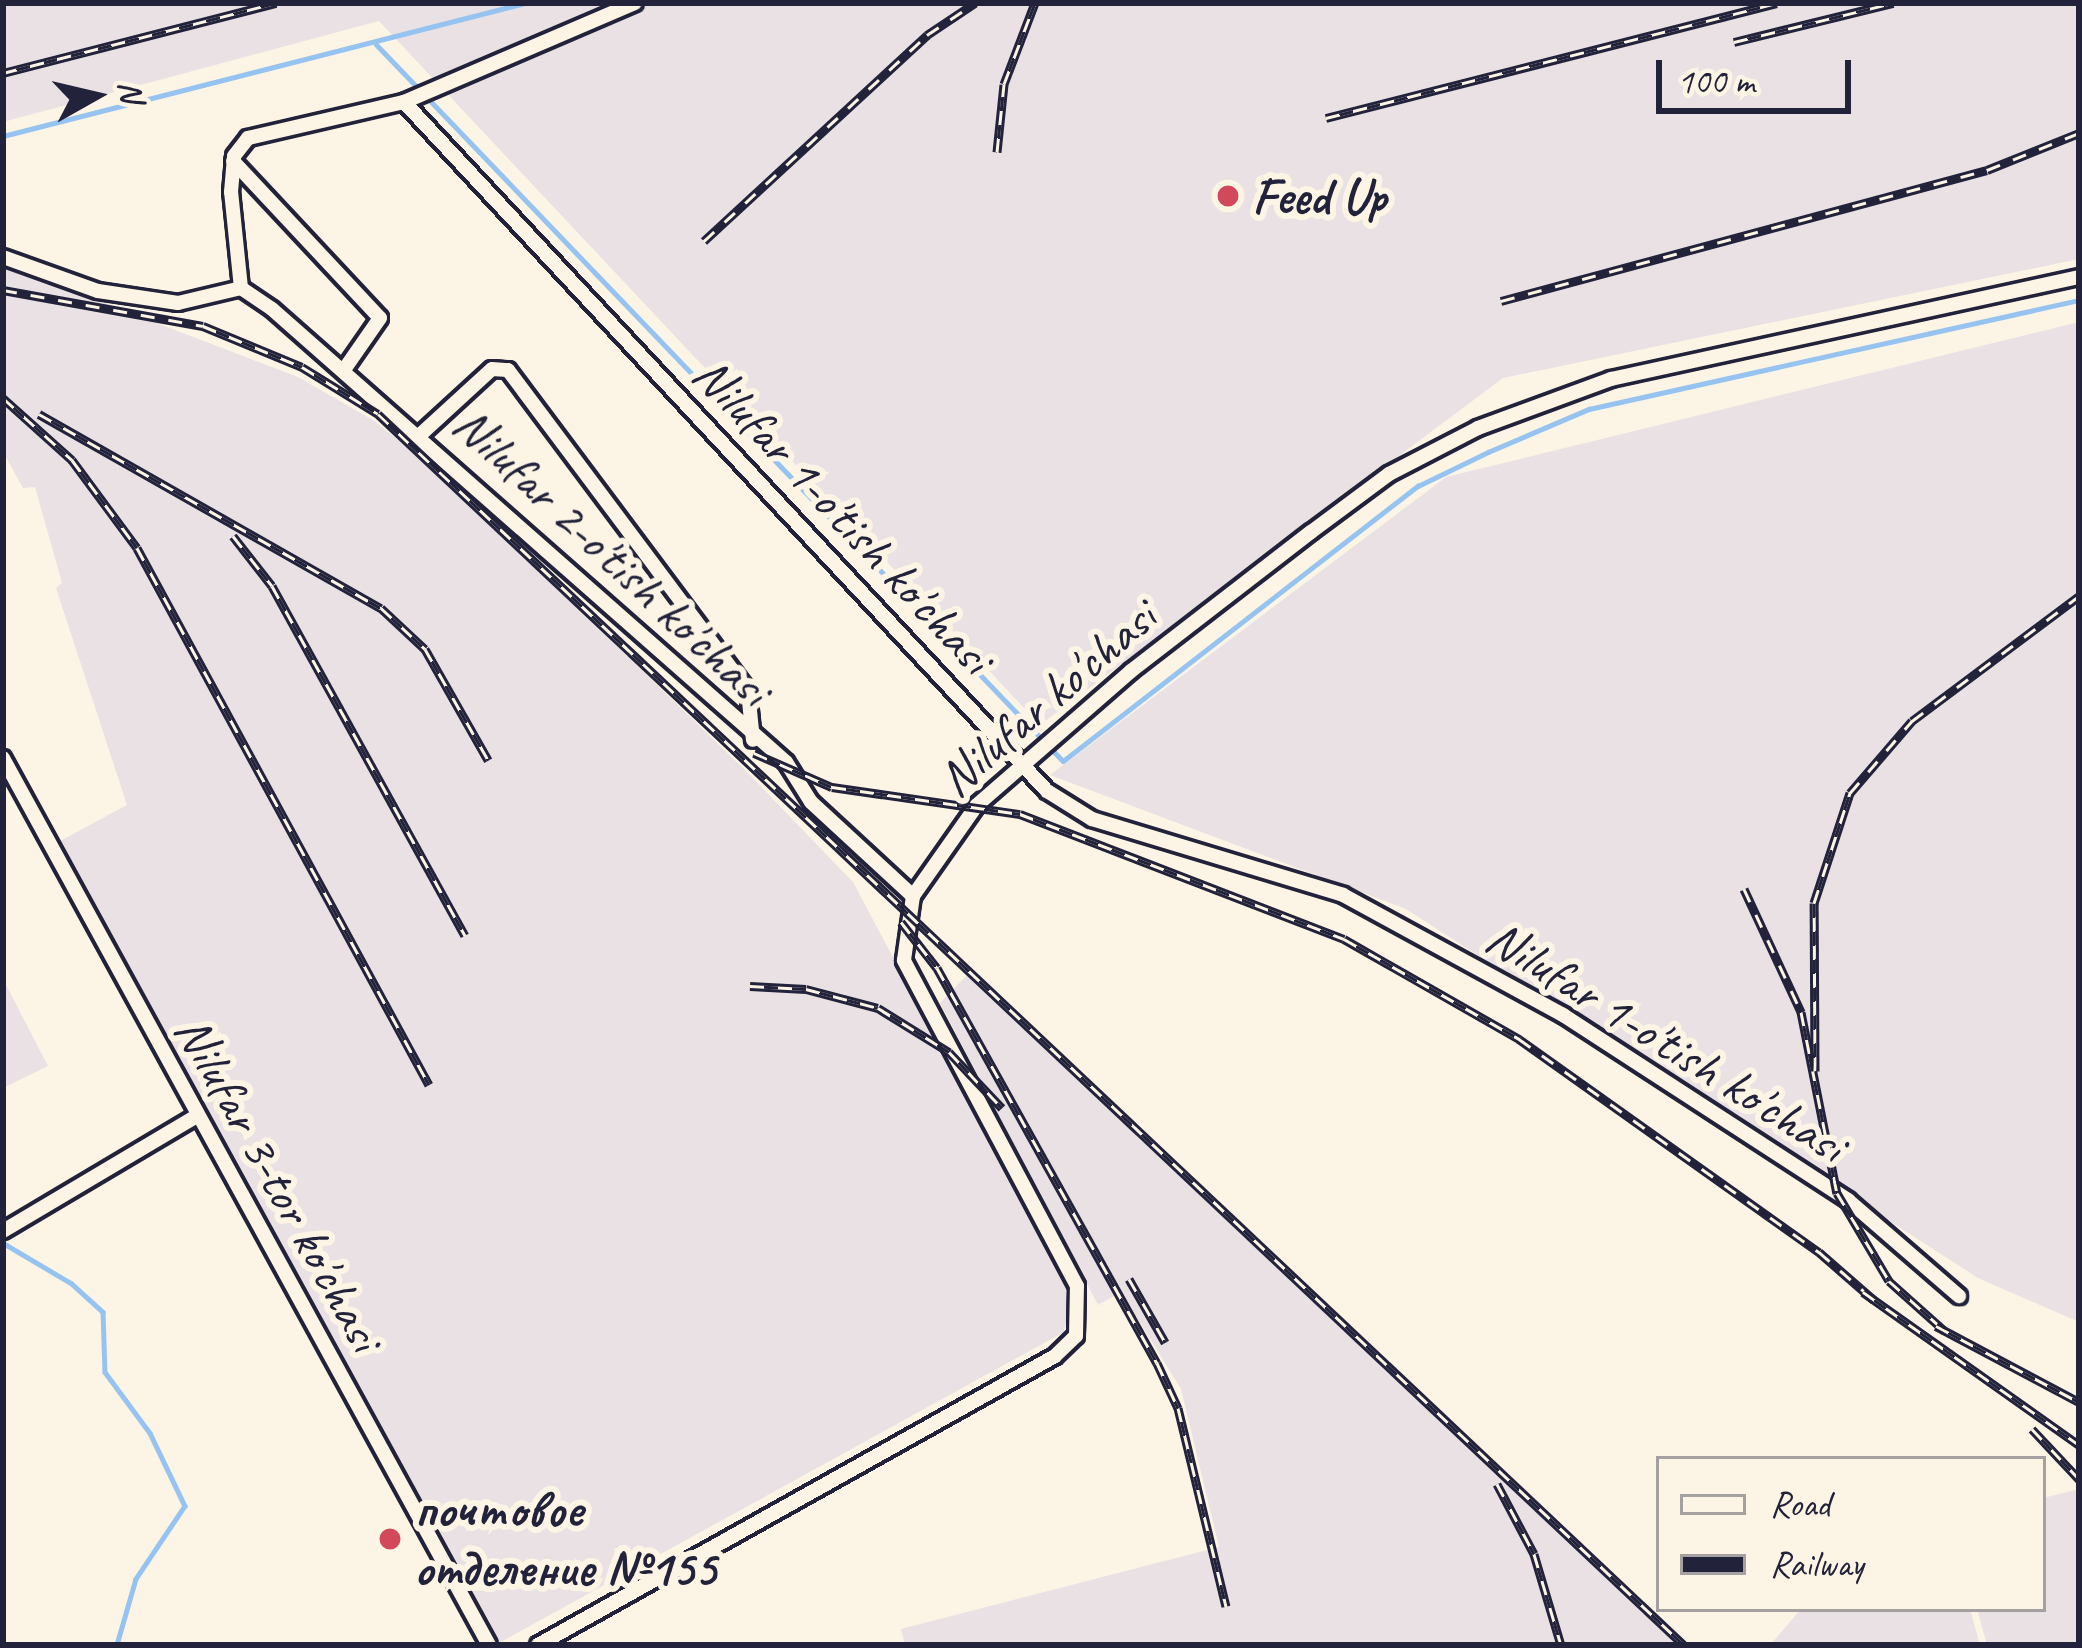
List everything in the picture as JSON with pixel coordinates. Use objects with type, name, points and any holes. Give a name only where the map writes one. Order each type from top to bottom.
[{"type":"street","points":[[3,257],[69,285],[157,303],[241,288],[231,229],[233,161],[238,147],[259,135],[404,103],[635,3]]},
{"type":"street","name":"Nilufar 1-o'tish ko'chasi","points":[[404,103],[1022,765],[1092,819],[1343,895],[1563,1015],[1848,1200],[1959,1296]]},
{"type":"street","points":[[233,161],[380,318],[346,367]]},
{"type":"street","name":"Nilufar ko'chasi","points":[[538,1645],[1054,1356],[1076,1336],[1077,1286],[913,985],[903,945],[914,896],[957,826],[1022,765],[1342,509],[1478,428],[1612,379],[2079,277]]},
{"type":"street","name":"Nilufar 2-o'tish ko'chasi","points":[[241,288],[346,367],[753,740],[786,762],[811,802],[914,896]]},
{"type":"street","points":[[422,434],[492,369],[508,370],[748,691],[753,740]]},
{"type":"street","name":"Nilufar 3-tor ko'chasi","points":[[3,758],[489,1645]]},
{"type":"street","points":[[3,1232],[197,1116]]},
{"type":"shaded area","points":[[3,3],[2079,3],[2079,259],[1503,378],[1040,725],[379,21],[3,122]]},
{"type":"shaded area","points":[[3,264],[298,377],[373,420],[432,467],[744,769],[853,882],[1072,1295],[1064,1332],[499,1643],[60,841],[127,805],[56,588],[62,583],[35,487],[23,488],[3,452]]},
{"type":"shaded area","points":[[2079,322],[2079,1322],[1978,1278],[1406,909],[1050,775],[1446,477]]},
{"type":"shaded area","points":[[969,973],[1690,1645],[905,1645],[901,1629],[1219,1547],[1181,1389],[1121,1292],[1098,1305],[940,1003]]},
{"type":"shaded area","points":[[3,979],[48,1066],[3,1088]]},
{"type":"shaded area","points":[[2079,1489],[2079,1645],[1987,1645],[1978,1612],[2046,1612],[2046,1497]]},
{"type":"shaded area","points":[[1798,1612],[1971,1612],[1980,1645],[1770,1645]]},
{"type":"waterway","points":[[3,136],[525,3]]},
{"type":"waterway","points":[[376,44],[1063,761],[1418,486],[1488,452],[1589,409],[2079,300]]},
{"type":"waterway","points":[[3,1243],[71,1283],[103,1312],[105,1372],[150,1433],[185,1506],[136,1579],[117,1645]]},
{"type":"railway","points":[[3,73],[276,3]]},
{"type":"railway","points":[[704,241],[927,35],[975,3]]},
{"type":"railway","points":[[997,152],[1004,84],[1035,3]]},
{"type":"railway","points":[[1326,118],[1777,3]]},
{"type":"railway","points":[[1734,42],[1893,3]]},
{"type":"railway","points":[[1501,301],[1987,170],[2079,133]]},
{"type":"railway","points":[[3,290],[203,326],[302,367],[378,414],[1684,1645]]},
{"type":"railway","points":[[3,398],[72,460],[137,548],[429,1085]]},
{"type":"railway","points":[[39,414],[381,608],[425,649],[488,760]]},
{"type":"railway","points":[[233,536],[272,586],[465,935]]},
{"type":"railway","points":[[1815,1071],[1814,903],[1850,793],[1912,721],[2079,596]]},
{"type":"railway","points":[[754,753],[832,787],[1020,814],[1344,939],[1519,1039],[1819,1252],[1874,1300]]},
{"type":"railway","points":[[1744,889],[1801,1012],[1837,1193],[1889,1281],[1945,1331]]},
{"type":"railway","points":[[901,922],[937,968],[1157,1363],[1178,1408],[1226,1606]]},
{"type":"railway","points":[[750,986],[806,989],[878,1008],[949,1052],[1002,1108]]},
{"type":"railway","points":[[1129,1279],[1165,1342]]},
{"type":"railway","points":[[1863,1292],[2079,1445]]},
{"type":"railway","points":[[1936,1326],[2079,1402]]},
{"type":"railway","points":[[2032,1429],[2079,1479]]},
{"type":"railway","points":[[1497,1484],[1534,1554],[1561,1645]]},
{"type":"place","name":"Feed Up","points":[[1228,196]]},
{"type":"place","name":"почтовое отделение №155","points":[[390,1539]]}]
